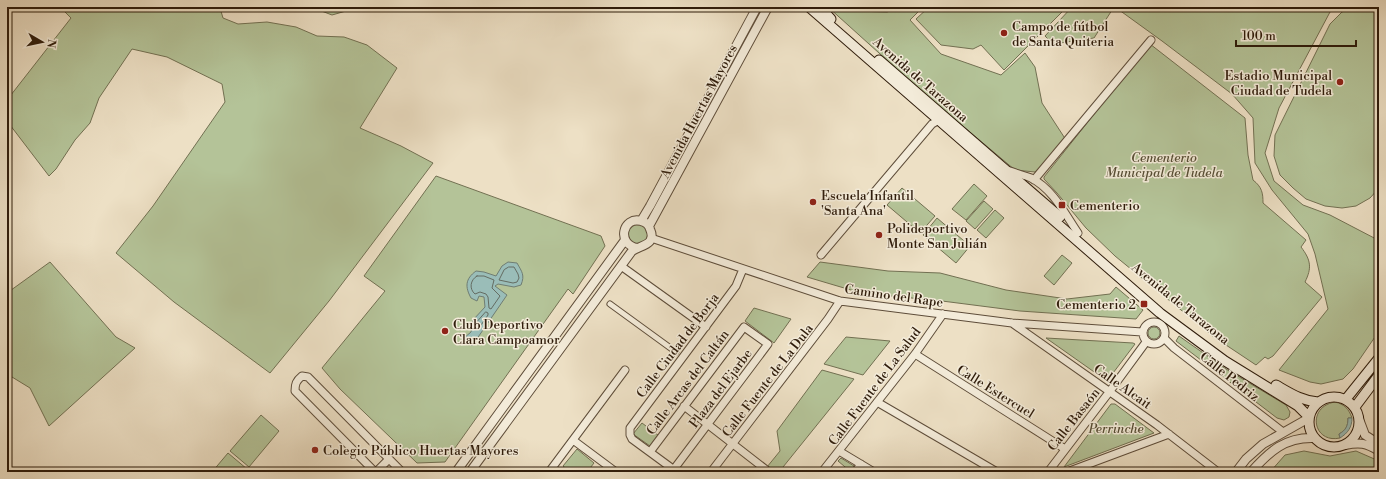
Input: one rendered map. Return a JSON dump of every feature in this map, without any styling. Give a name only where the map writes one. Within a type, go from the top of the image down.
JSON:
[{"type":"main road","name":"Avenida de Tarazona","points":[[809,7],[1156,309],[1225,361],[1298,406],[1309,418]]},
{"type":"main road","name":"Avenida de Tarazona","points":[[820,7],[827,15],[1185,327],[1227,357],[1296,397],[1308,401],[1318,402]]},
{"type":"main road","points":[[1346,399],[1379,358]]},
{"type":"main road","points":[[1355,407],[1379,375]]},
{"type":"main road","points":[[1332,396],[1346,399],[1355,407],[1358,413],[1359,427],[1357,434],[1345,445],[1337,447],[1328,446],[1321,443],[1314,438],[1310,428],[1309,418],[1312,409],[1318,402],[1325,398],[1332,396]]},
{"type":"street","name":"Avenida Huertas Mayores","points":[[641,221],[757,7]]},
{"type":"street","name":"Avenida Huertas Mayores","points":[[649,226],[768,7]]},
{"type":"street","points":[[1034,180],[1151,40]]},
{"type":"street","name":"Avenida de Tarazona","points":[[820,255],[932,124],[939,120]]},
{"type":"street","name":"Avenida de Tarazona","points":[[1006,170],[1034,180],[1044,187],[1057,201],[1078,233]]},
{"type":"street","points":[[470,472],[621,266],[637,248],[646,246],[652,234],[649,226],[641,221],[632,221],[628,224],[624,232],[625,240],[630,246],[637,248]]},
{"type":"street","name":"Camino del Rape","points":[[651,238],[840,300],[1012,323],[1142,332]]},
{"type":"street","points":[[456,472],[625,240]]},
{"type":"street","points":[[621,266],[706,327]]},
{"type":"street","name":"Calle Ciudad de Borja","points":[[630,435],[630,428],[736,286],[743,269]]},
{"type":"street","name":"Calle Fuente de La Dula","points":[[711,472],[828,319],[840,300]]},
{"type":"street","points":[[610,304],[676,352]]},
{"type":"street","name":"Avenida de Tarazona","points":[[1142,332],[1156,309]]},
{"type":"street","name":"Calle Fuente de La Salud","points":[[822,472],[944,314]]},
{"type":"street","points":[[1148,323],[1155,321],[1162,324],[1165,331],[1164,337]]},
{"type":"street","name":"Calle Alcait","points":[[1012,323],[1110,391],[1218,472]]},
{"type":"street","name":"Avenida de Tarazona","points":[[1146,342],[1156,344],[1176,325]]},
{"type":"street","name":"Calle Arcas del Caltán","points":[[650,452],[744,327]]},
{"type":"street","name":"Plaza del Ejarbe","points":[[675,471],[768,344],[744,327]]},
{"type":"street","points":[[1142,332],[1146,342]]},
{"type":"street","name":"Calle Pedriz","points":[[1164,337],[1174,348],[1283,432]]},
{"type":"street","name":"Calle Basaón","points":[[1048,472],[1146,342]]},
{"type":"street","name":"Calle Estercuel","points":[[914,354],[1065,449]]},
{"type":"street","points":[[549,472],[625,370]]},
{"type":"street","points":[[389,459],[376,472],[295,391],[294,385],[297,380],[302,376],[308,377],[402,472]]},
{"type":"street","points":[[877,402],[997,472]]},
{"type":"street","points":[[684,406],[769,472]]},
{"type":"street","points":[[1236,472],[1246,459],[1263,444],[1309,418]]},
{"type":"street","points":[[1359,419],[1365,435],[1379,444]]},
{"type":"street","points":[[1067,472],[1169,434]]},
{"type":"street","name":"Calle Arcas del Caltán","points":[[630,435],[632,439],[675,471]]},
{"type":"street","points":[[1251,472],[1270,452],[1284,444],[1296,438],[1314,438]]},
{"type":"street","points":[[574,440],[616,472]]},
{"type":"street","points":[[1345,445],[1356,443],[1368,444],[1379,451]]},
{"type":"street","points":[[839,451],[874,472]]},
{"type":"street","points":[[855,472],[861,464]]},
{"type":"green space","points":[[60,7],[222,7],[220,8],[223,18],[238,24],[267,22],[296,27],[317,36],[344,37],[367,45],[397,68],[360,128],[401,146],[433,163],[329,301],[270,373],[174,302],[116,253],[153,206],[225,102],[222,84],[167,57],[132,49],[99,98],[90,123],[75,140],[56,169],[49,176],[7,121],[7,100],[71,18]]},
{"type":"green space","points":[[311,7],[356,7],[332,15]]},
{"type":"green space","points":[[828,7],[849,7],[852,11],[887,12],[902,7],[921,7],[922,8],[910,20],[941,54],[1001,75],[1025,53],[1035,67],[1042,103],[1066,140],[1035,172],[1015,170],[920,90]]},
{"type":"green space","points":[[929,7],[1067,7],[1004,70],[981,45],[973,49],[941,45],[916,19]]},
{"type":"green space","points":[[1072,7],[1114,7],[1094,38],[1053,44],[1045,36]]},
{"type":"green space","points":[[1115,7],[1336,7],[1330,12],[1279,108],[1265,153],[1274,181],[1303,205],[1330,215],[1378,240],[1379,242],[1379,331],[1353,369],[1343,379],[1321,384],[1310,382],[1279,370],[1328,309],[1315,254],[1308,234],[1272,190],[1255,163],[1253,118],[1232,94]]},
{"type":"green space","name":"Estadio Municipal Ciudad de Tudela","points":[[1353,7],[1379,7],[1379,188],[1370,198],[1356,206],[1342,208],[1325,206],[1306,199],[1280,175],[1274,156],[1275,135],[1330,24],[1342,12]]},
{"type":"green space","name":"Cementerio Municipal de Tudela","points":[[1150,44],[1245,118],[1248,155],[1253,180],[1261,190],[1263,203],[1306,240],[1301,247],[1309,260],[1309,272],[1305,282],[1322,297],[1273,356],[1268,359],[1265,357],[1256,365],[1214,337],[1115,256],[1086,228],[1044,179],[1044,177]]},
{"type":"green space","name":"Club Deportivo Clara Campoamor","points":[[436,176],[601,236],[605,246],[573,294],[568,289],[445,462],[417,463],[340,389],[322,368],[385,291],[364,276]]},
{"type":"green space","points":[[974,184],[987,196],[966,220],[952,209]]},
{"type":"green space","points":[[902,188],[935,216],[920,233],[887,205]]},
{"type":"green space","points":[[984,201],[993,209],[975,229],[966,221]]},
{"type":"green space","points":[[995,210],[1004,218],[986,238],[977,230]]},
{"type":"green space","points":[[937,218],[970,246],[956,263],[923,235]]},
{"type":"green space","points":[[638,224],[645,227],[648,234],[645,241],[638,244],[631,241],[628,234],[631,227]]},
{"type":"green space","points":[[1062,255],[1072,263],[1054,285],[1044,276]]},
{"type":"green space","points":[[50,262],[116,337],[135,348],[49,426],[30,388],[12,377],[7,380],[7,293]]},
{"type":"green space","points":[[820,262],[888,271],[940,273],[1006,290],[1067,299],[1110,294],[1116,287],[1143,310],[1136,319],[1020,311],[861,293],[807,277]]},
{"type":"green space","points":[[754,308],[791,319],[774,343],[745,321]]},
{"type":"green space","points":[[1154,327],[1158,329],[1160,333],[1158,337],[1154,339],[1150,337],[1148,333],[1150,329]]},
{"type":"green space","points":[[1179,336],[1226,369],[1286,405],[1290,412],[1289,417],[1284,420],[1277,418],[1176,341]]},
{"type":"green space","points":[[846,337],[890,341],[863,375],[824,364]]},
{"type":"green space","points":[[1046,338],[1133,343],[1135,344],[1107,381]]},
{"type":"green space","points":[[822,370],[854,379],[779,472],[774,472],[767,467],[780,451],[777,431]]},
{"type":"green space","points":[[1335,402],[1346,407],[1352,418],[1348,418],[1346,428],[1339,434],[1340,438],[1324,436],[1319,431],[1316,424],[1320,411],[1326,405]]},
{"type":"green space","name":"Perrinche","points":[[1111,404],[1115,404],[1154,433],[1064,467]]},
{"type":"green space","points":[[261,415],[279,431],[249,467],[230,451]]},
{"type":"green space","points":[[642,423],[658,435],[650,446],[633,434]]},
{"type":"green space","points":[[577,449],[594,463],[587,472],[570,472],[563,466]]},
{"type":"green space","points":[[1304,451],[1330,456],[1356,451],[1379,461],[1379,472],[1270,472],[1285,455]]},
{"type":"green space","points":[[228,453],[247,469],[244,472],[212,472]]},
{"type":"green space","points":[[841,458],[854,466],[851,472],[838,461]]},
{"type":"water","points":[[508,262],[517,263],[522,271],[523,276],[521,285],[514,287],[498,284],[495,286],[507,295],[472,346],[464,338],[471,332],[473,320],[485,307],[484,297],[479,296],[477,301],[471,298],[467,287],[468,280],[476,271],[496,276],[502,266]]},
{"type":"water","points":[[1348,418],[1352,418],[1350,427],[1340,438],[1339,434],[1346,428]]},
{"type":"place","name":"Campo de fútbol de Santa Quiteria","points":[[1004,33]]},
{"type":"place","name":"Estadio Municipal Ciudad de Tudela","points":[[1340,82]]},
{"type":"place","name":"Escuela Infantil 'Santa Ana'","points":[[813,202]]},
{"type":"place","name":"Cementerio","points":[[1062,205]]},
{"type":"place","name":"Polideportivo Monte San Julián","points":[[879,235]]},
{"type":"place","name":"Cementerio 2","points":[[1144,304]]},
{"type":"place","name":"Club Deportivo Clara Campoamor","points":[[445,331]]},
{"type":"place","name":"Colegio Público Huertas Mayores","points":[[315,450]]}]
